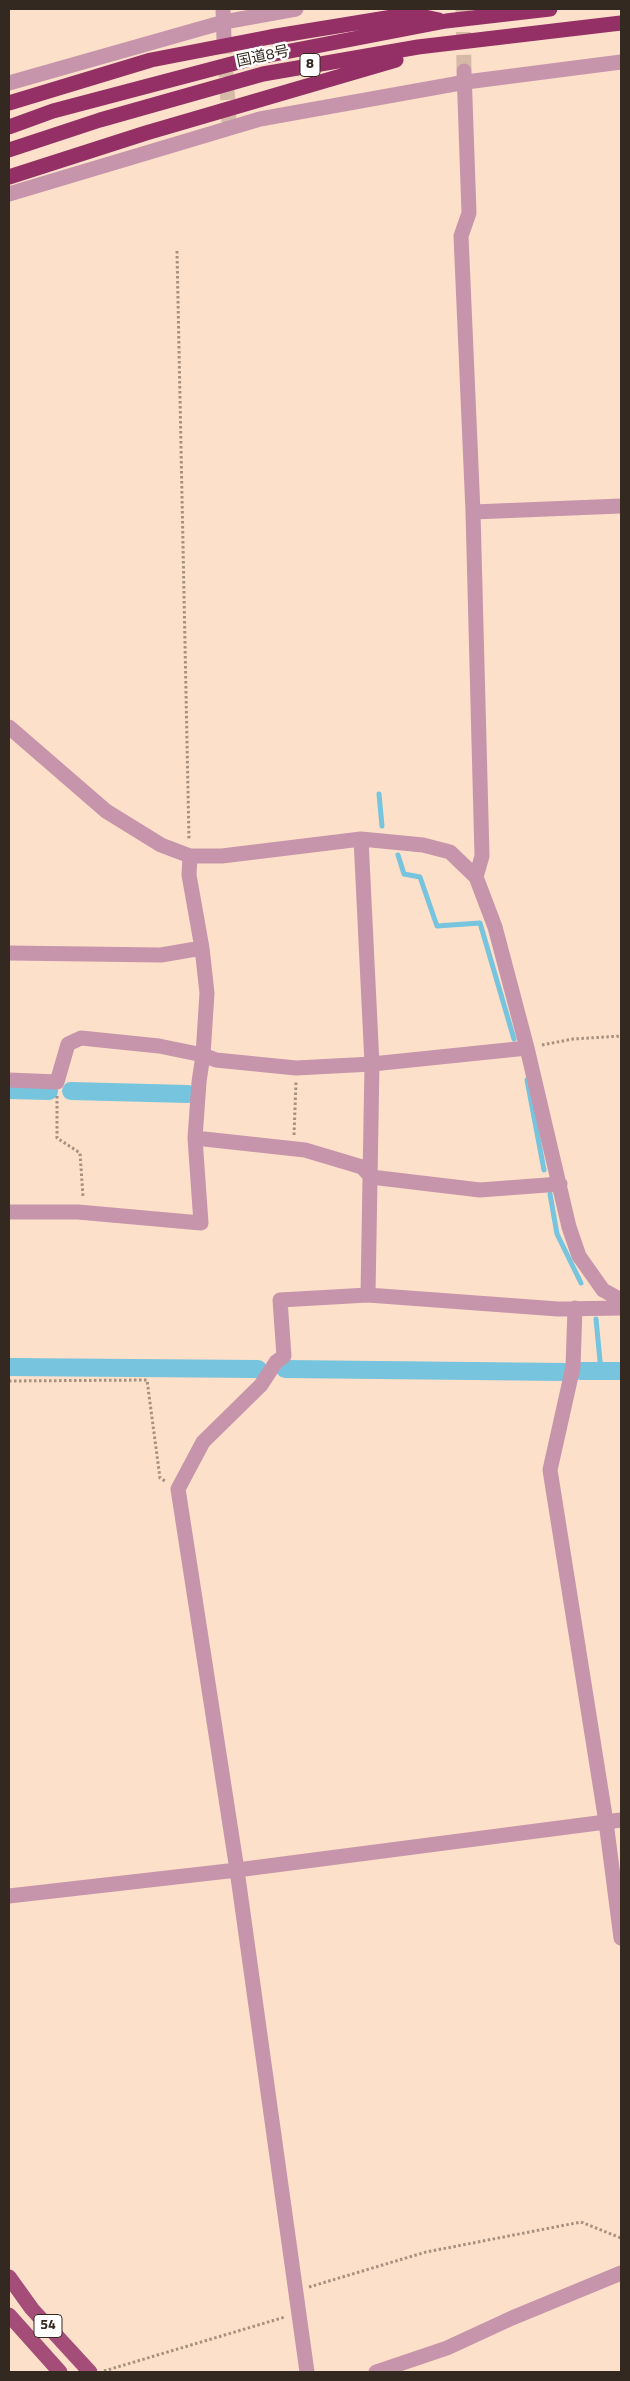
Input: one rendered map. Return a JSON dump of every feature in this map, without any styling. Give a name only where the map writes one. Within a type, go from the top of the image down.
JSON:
[{"type":"highway","name":"国道8号","points":[[9,126],[53,111],[254,58],[446,21],[550,9]]},
{"type":"highway","name":"8","points":[[9,102],[151,60],[270,37],[412,14],[446,21]]},
{"type":"highway","name":"国道8号","points":[[9,150],[100,120],[263,74],[418,47],[621,23]]},
{"type":"highway","name":"8","points":[[9,177],[146,133],[376,65],[470,42]]},
{"type":"main road","name":"54","points":[[9,2277],[32,2309],[90,2372]]},
{"type":"main road","name":"54","points":[[9,2314],[60,2372]]},
{"type":"street","points":[[9,83],[223,15],[296,9]]},
{"type":"street","points":[[223,15],[224,39]]},
{"type":"street","points":[[9,194],[228,124],[465,76],[621,62]]},
{"type":"street","points":[[465,76],[470,213],[460,236],[473,512],[482,856],[476,877]]},
{"type":"street","points":[[473,512],[621,506]]},
{"type":"street","points":[[9,727],[106,811],[160,845],[190,856],[222,856],[361,839],[424,845],[450,852],[476,877],[495,927],[527,1048],[569,1227],[579,1256],[603,1290],[621,1300]]},
{"type":"street","points":[[361,839],[372,1064],[368,1296]]},
{"type":"street","points":[[9,1212],[84,1213],[201,1223],[195,1138],[198,1082],[204,1054],[206,993],[202,948],[188,875],[190,856]]},
{"type":"street","points":[[9,953],[161,955],[202,948]]},
{"type":"street","points":[[9,1080],[58,1082],[68,1044],[81,1038],[159,1046],[204,1054],[216,1060],[296,1068],[372,1064],[527,1048]]},
{"type":"street","points":[[195,1138],[305,1150],[362,1167],[371,1177],[480,1190],[560,1184]]},
{"type":"street","points":[[307,2372],[294,2292],[237,1870],[178,1489],[203,1442],[261,1385],[276,1362],[284,1356],[280,1300],[368,1296],[558,1309],[621,1308]]},
{"type":"street","points":[[574,1308],[573,1367],[550,1470],[614,1821],[621,1938]]},
{"type":"street","points":[[9,1896],[237,1870],[614,1821]]},
{"type":"street","points":[[376,2372],[447,2348],[512,2318],[621,2273]]},
{"type":"path","points":[[177,251],[190,856]]},
{"type":"path","points":[[527,1048],[573,1039],[621,1036]]},
{"type":"path","points":[[294,1149],[296,1068]]},
{"type":"path","points":[[58,1082],[57,1138],[80,1153],[84,1213]]},
{"type":"path","points":[[9,1381],[148,1380],[160,1478],[178,1489]]},
{"type":"path","points":[[294,2292],[426,2252],[581,2222],[621,2238]]},
{"type":"path","points":[[98,2372],[298,2313]]},
{"type":"waterway","points":[[379,794],[382,826]]},
{"type":"waterway","points":[[398,855],[404,874],[420,877],[437,926],[480,923],[514,1039]]},
{"type":"waterway","points":[[527,1080],[544,1170]]},
{"type":"waterway","points":[[9,1090],[49,1091]]},
{"type":"waterway","points":[[71,1091],[188,1094]]},
{"type":"waterway","points":[[550,1194],[557,1234],[581,1283]]},
{"type":"waterway","points":[[596,1319],[601,1371]]},
{"type":"waterway","points":[[9,1367],[258,1369]]},
{"type":"waterway","points":[[285,1369],[565,1372]]},
{"type":"waterway","points":[[581,1371],[621,1371]]},
{"type":"tunnel","points":[[463,9],[464,71]]},
{"type":"tunnel","points":[[224,39],[229,122]]}]
